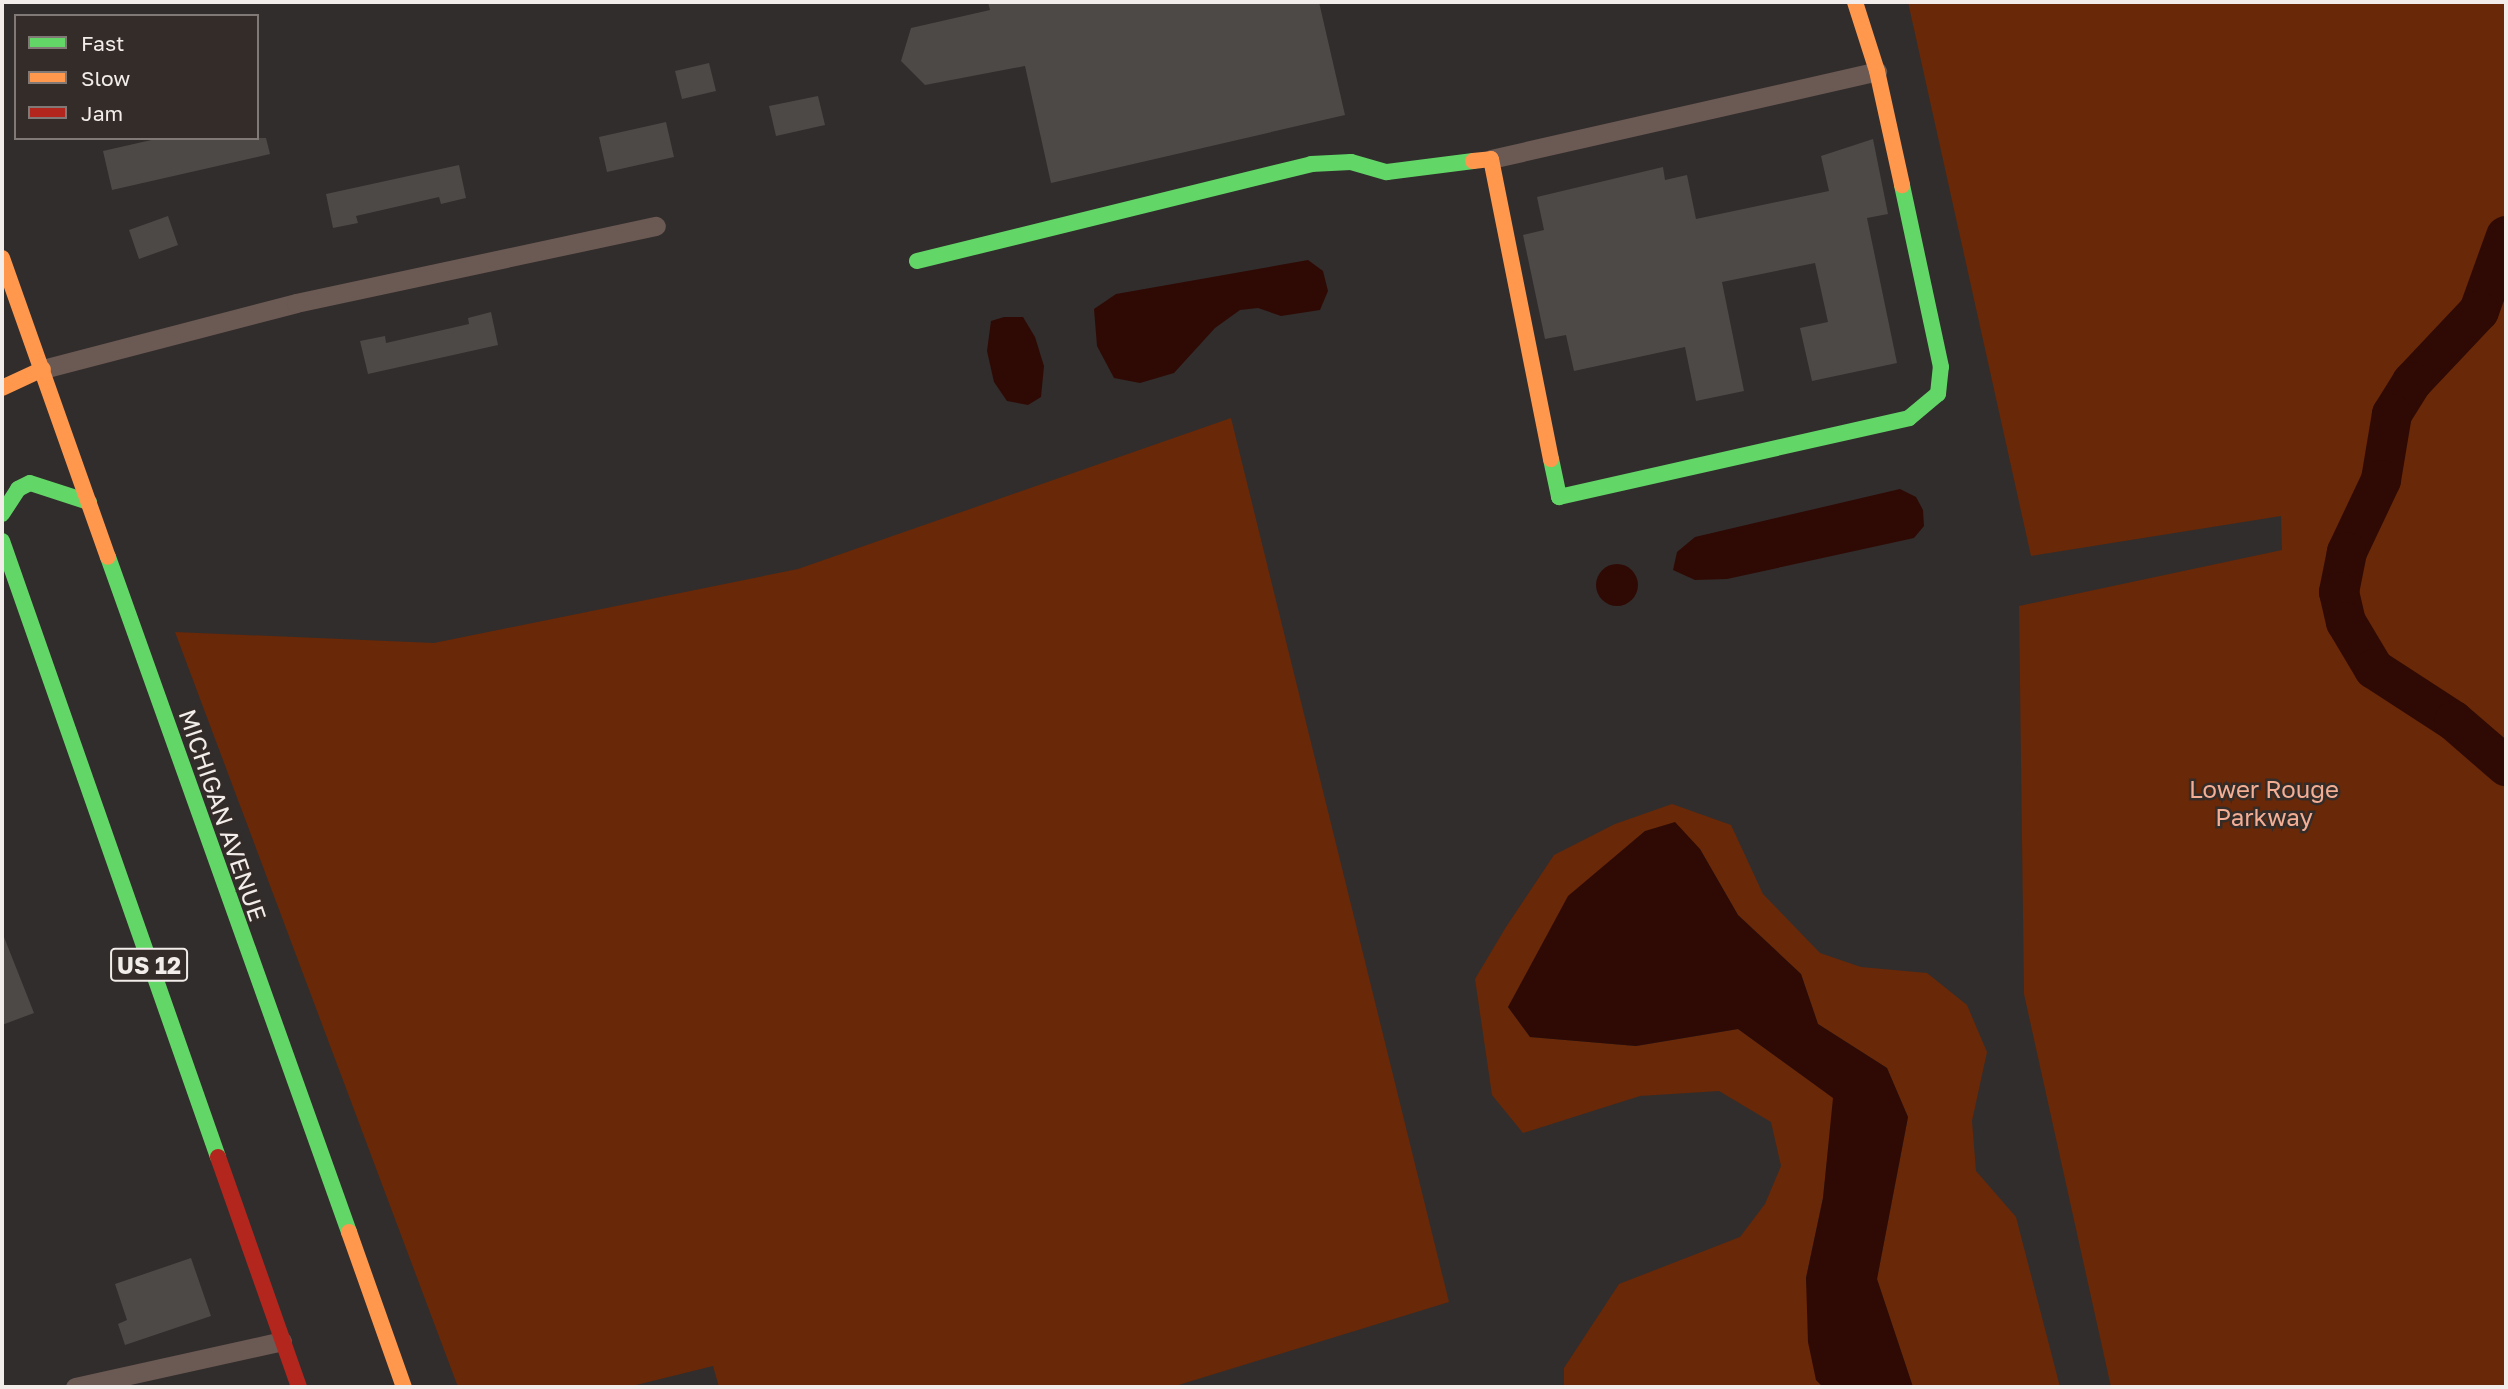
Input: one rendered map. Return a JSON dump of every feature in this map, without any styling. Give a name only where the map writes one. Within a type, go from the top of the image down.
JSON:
[{"type":"main road","points":[[917,261],[1311,164],[1351,162],[1387,172],[1491,159],[1559,497],[1909,418],[1938,394],[1941,367],[1877,71],[1855,2]]},
{"type":"main road","name":"MICHIGAN AVENUE","points":[[2,258],[404,1387]]},
{"type":"main road","points":[[2,388],[43,369]]},
{"type":"main road","points":[[2,514],[18,489],[30,484],[89,502]]},
{"type":"main road","name":"US 12","points":[[2,541],[299,1387]]},
{"type":"street","points":[[1491,159],[1877,71]]},
{"type":"street","points":[[43,369],[296,303],[656,226]]},
{"type":"street","points":[[75,1387],[282,1341]]},
{"type":"green space","name":"Lower Rouge Parkway","points":[[1908,2],[2506,2],[2506,1387],[2111,1387],[2024,994],[2019,606],[2282,550],[2281,516],[2031,556]]},
{"type":"green space","points":[[1231,418],[1449,1302],[1172,1387],[719,1387],[713,1366],[628,1387],[458,1387],[175,632],[434,643],[798,569]]},
{"type":"green space","points":[[1672,804],[1731,825],[1763,894],[1820,953],[1861,967],[1927,973],[1967,1005],[1987,1052],[1972,1121],[1976,1171],[2016,1217],[2060,1387],[1913,1387],[1877,1279],[1908,1117],[1887,1068],[1818,1024],[1801,974],[1738,915],[1700,849],[1645,831],[1621,852],[1508,1007],[1530,1037],[1636,1046],[1738,1029],[1834,1098],[1823,1198],[1806,1278],[1816,1380],[1823,1387],[1564,1387],[1564,1368],[1619,1284],[1740,1237],[1765,1204],[1781,1166],[1771,1122],[1719,1091],[1640,1096],[1523,1133],[1492,1095],[1475,979],[1506,927],[1554,855],[1615,824]]},
{"type":"shaded area","points":[[1308,260],[1323,271],[1328,291],[1320,310],[1281,316],[1258,308],[1240,310],[1215,328],[1174,373],[1140,383],[1114,378],[1097,346],[1094,309],[1116,294]]},
{"type":"shaded area","points":[[1004,317],[1023,317],[1035,337],[1044,366],[1041,397],[1028,405],[1007,401],[994,382],[987,351],[991,321]]},
{"type":"shaded area","points":[[1900,489],[1916,497],[1923,510],[1924,526],[1914,538],[1727,579],[1695,580],[1673,570],[1677,552],[1695,537]]},
{"type":"shaded area","points":[[1617,564],[1632,570],[1638,585],[1632,600],[1617,606],[1602,600],[1596,585],[1602,570]]},
{"type":"shaded area","points":[[1675,822],[1700,849],[1738,915],[1801,974],[1818,1024],[1887,1068],[1908,1117],[1877,1279],[1913,1387],[1823,1387],[1816,1380],[1808,1342],[1806,1278],[1823,1198],[1833,1098],[1738,1029],[1636,1046],[1530,1037],[1508,1007],[1568,896],[1645,831]]},
{"type":"building","points":[[988,2],[1319,2],[1345,115],[1051,183],[1025,66],[925,85],[901,61],[911,28],[990,10]]},
{"type":"building","points":[[709,63],[716,91],[682,99],[675,71]]},
{"type":"building","points":[[818,96],[825,125],[776,136],[769,106]]},
{"type":"building","points":[[666,122],[674,157],[607,172],[599,137]]},
{"type":"building","points":[[266,138],[270,154],[112,190],[103,151],[151,140]]},
{"type":"building","points":[[1873,139],[1888,214],[1867,218],[1897,363],[1812,381],[1800,328],[1828,322],[1815,263],[1722,282],[1744,391],[1696,401],[1685,347],[1574,371],[1566,335],[1545,339],[1523,235],[1544,230],[1537,197],[1663,167],[1665,180],[1687,175],[1696,219],[1829,191],[1821,156]]},
{"type":"building","points":[[459,165],[466,198],[441,204],[439,197],[356,216],[358,223],[333,228],[326,194]]},
{"type":"building","points":[[168,216],[178,245],[139,259],[129,230]]},
{"type":"building","points":[[491,312],[498,345],[368,374],[360,341],[385,336],[386,343],[469,324],[468,318]]},
{"type":"building","points":[[2,932],[34,1013],[2,1025]]},
{"type":"building","points":[[191,1258],[211,1316],[125,1345],[118,1324],[127,1320],[115,1284]]},
{"type":"waterway","points":[[2506,236],[2479,311],[2412,382],[2392,414],[2381,480],[2347,552],[2339,592],[2346,622],[2374,669],[2454,721],[2506,766]]},
{"type":"traffic: fast","points":[[917,261],[1311,164],[1351,162],[1387,172],[1473,161]]},
{"type":"traffic: fast","points":[[1551,459],[1559,497],[1909,418],[1938,394],[1941,367],[1902,185]]},
{"type":"traffic: fast","points":[[2,514],[18,489],[30,483],[89,502]]},
{"type":"traffic: fast","points":[[2,541],[218,1157]]},
{"type":"traffic: fast","points":[[108,557],[349,1232]]},
{"type":"traffic: slow","points":[[1855,2],[1877,71],[1902,185]]},
{"type":"traffic: slow","points":[[1473,161],[1491,159],[1551,459]]},
{"type":"traffic: slow","points":[[2,258],[108,557]]},
{"type":"traffic: slow","points":[[2,388],[43,369]]},
{"type":"traffic: slow","points":[[349,1232],[404,1387]]},
{"type":"traffic: jam","points":[[218,1157],[299,1387]]}]
